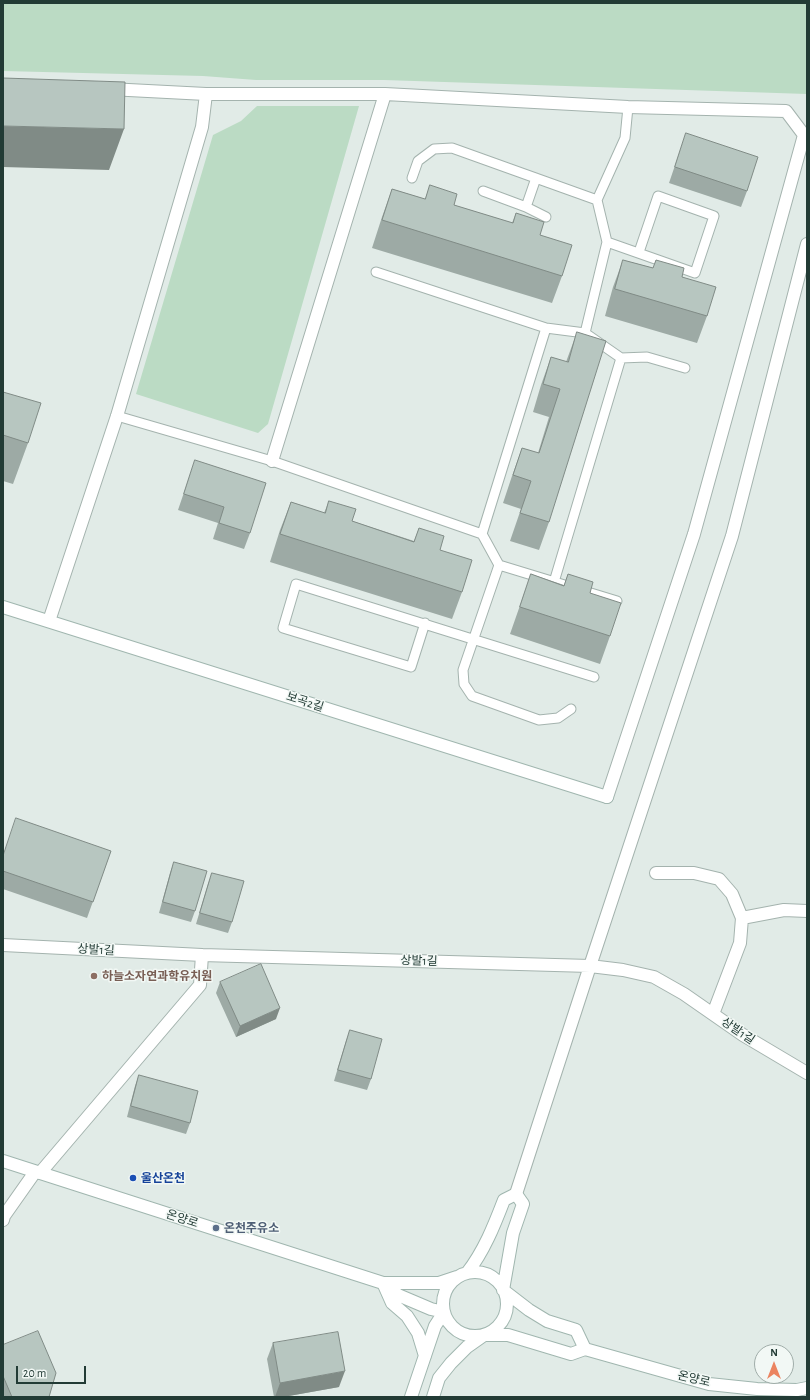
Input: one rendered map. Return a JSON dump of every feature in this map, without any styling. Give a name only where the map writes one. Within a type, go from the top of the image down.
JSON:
[{"type":"street","points":[[96,88],[206,94],[385,94],[628,107]]},
{"type":"street","points":[[49,621],[117,416],[202,127],[206,94]]},
{"type":"street","points":[[272,461],[385,94]]},
{"type":"street","name":"보곡2길","points":[[3,607],[607,797],[694,534],[804,134],[786,111],[628,107]]},
{"type":"street","points":[[503,1290],[529,1310],[547,1321],[576,1330],[585,1349],[571,1354],[508,1335],[473,1336],[463,1334],[454,1329],[448,1322],[444,1312],[443,1302],[445,1293],[450,1284],[462,1275],[478,1259],[494,1229],[504,1200],[516,1194],[732,536],[807,244]]},
{"type":"street","points":[[656,874],[694,874],[718,879],[732,894],[742,918],[740,943],[713,1014]]},
{"type":"street","points":[[742,918],[784,910],[807,911]]},
{"type":"street","name":"상발1길","points":[[3,945],[202,954],[590,966],[623,970],[654,977],[684,994],[743,1035],[807,1073]]},
{"type":"street","points":[[3,1220],[4,1216],[37,1172],[200,985],[202,954]]},
{"type":"street","name":"온양로","points":[[3,1161],[384,1284]]},
{"type":"street","points":[[503,1290],[513,1233],[523,1204],[516,1194]]},
{"type":"street","points":[[384,1284],[439,1283],[462,1275],[477,1273],[488,1275],[497,1281],[503,1290],[506,1301],[506,1312],[501,1322],[494,1330],[467,1347],[450,1363],[439,1378],[433,1397]]},
{"type":"street","points":[[384,1284],[398,1295],[431,1309],[444,1312]]},
{"type":"street","points":[[384,1284],[392,1303],[407,1316],[418,1333],[425,1356]]},
{"type":"street","points":[[411,1397],[435,1326],[444,1312]]},
{"type":"street","name":"온양로","points":[[585,1349],[709,1384],[757,1389],[797,1390],[807,1388]]},
{"type":"lane","points":[[585,333],[607,242],[597,200],[625,138],[628,107]]},
{"type":"lane","points":[[412,178],[418,161],[423,157],[434,149],[452,148],[597,200]]},
{"type":"lane","points":[[526,207],[536,178]]},
{"type":"lane","points":[[483,191],[526,207],[546,217]]},
{"type":"lane","points":[[607,242],[639,252],[694,273],[714,216],[658,196],[639,252]]},
{"type":"lane","points":[[376,272],[546,328],[585,333],[622,358],[647,356],[685,368]]},
{"type":"lane","points":[[482,534],[546,328]]},
{"type":"lane","points":[[554,582],[622,358]]},
{"type":"lane","points":[[117,416],[272,461],[482,534],[499,565],[617,600]]},
{"type":"lane","points":[[499,565],[464,670],[464,684],[472,696],[539,720],[558,718],[571,709]]},
{"type":"lane","points":[[425,623],[411,666],[283,628],[296,584],[425,623],[594,677]]},
{"type":"green space","points":[[3,3],[807,3],[807,94],[384,80],[256,80],[203,76],[3,71]]},
{"type":"green space","points":[[257,106],[359,106],[268,424],[258,433],[136,394],[213,135],[241,121]]},
{"type":"building","points":[[3,78],[125,82],[124,129],[3,126]]},
{"type":"building","points":[[686,133],[758,157],[747,191],[675,167]]},
{"type":"building","points":[[430,185],[457,194],[454,205],[513,223],[516,213],[544,222],[540,235],[572,245],[562,276],[382,220],[392,189],[425,199]]},
{"type":"building","points":[[623,260],[653,268],[656,260],[684,268],[682,277],[716,287],[707,316],[615,289]]},
{"type":"building","points":[[577,332],[606,341],[549,522],[520,513],[531,481],[513,475],[522,448],[539,453],[560,389],[543,384],[551,357],[568,362]]},
{"type":"building","points":[[3,392],[41,403],[28,443],[3,435]]},
{"type":"building","points":[[195,460],[266,483],[250,533],[219,523],[224,507],[184,494]]},
{"type":"building","points":[[329,501],[356,509],[352,521],[414,542],[419,528],[444,536],[440,550],[472,560],[462,592],[280,534],[291,502],[325,513]]},
{"type":"building","points":[[531,574],[564,586],[568,574],[593,582],[590,593],[621,603],[610,636],[520,607]]},
{"type":"building","points":[[16,818],[111,851],[93,902],[3,871],[3,856]]},
{"type":"building","points":[[174,862],[207,871],[195,911],[163,902]]},
{"type":"building","points":[[212,873],[244,881],[232,922],[200,913]]},
{"type":"building","points":[[261,964],[280,1008],[240,1026],[220,982]]},
{"type":"building","points":[[350,1030],[382,1039],[371,1079],[338,1070]]},
{"type":"building","points":[[139,1075],[198,1091],[190,1123],[131,1106]]},
{"type":"building","points":[[38,1331],[56,1373],[49,1397],[12,1397],[3,1376],[3,1345]]},
{"type":"building","points":[[338,1332],[345,1371],[280,1383],[273,1343]]},
{"type":"place","name":"하늘소자연과학유치원","points":[[94,976]]},
{"type":"place","name":"울산온천","points":[[133,1178]]},
{"type":"place","name":"온천주유소","points":[[216,1228]]}]
